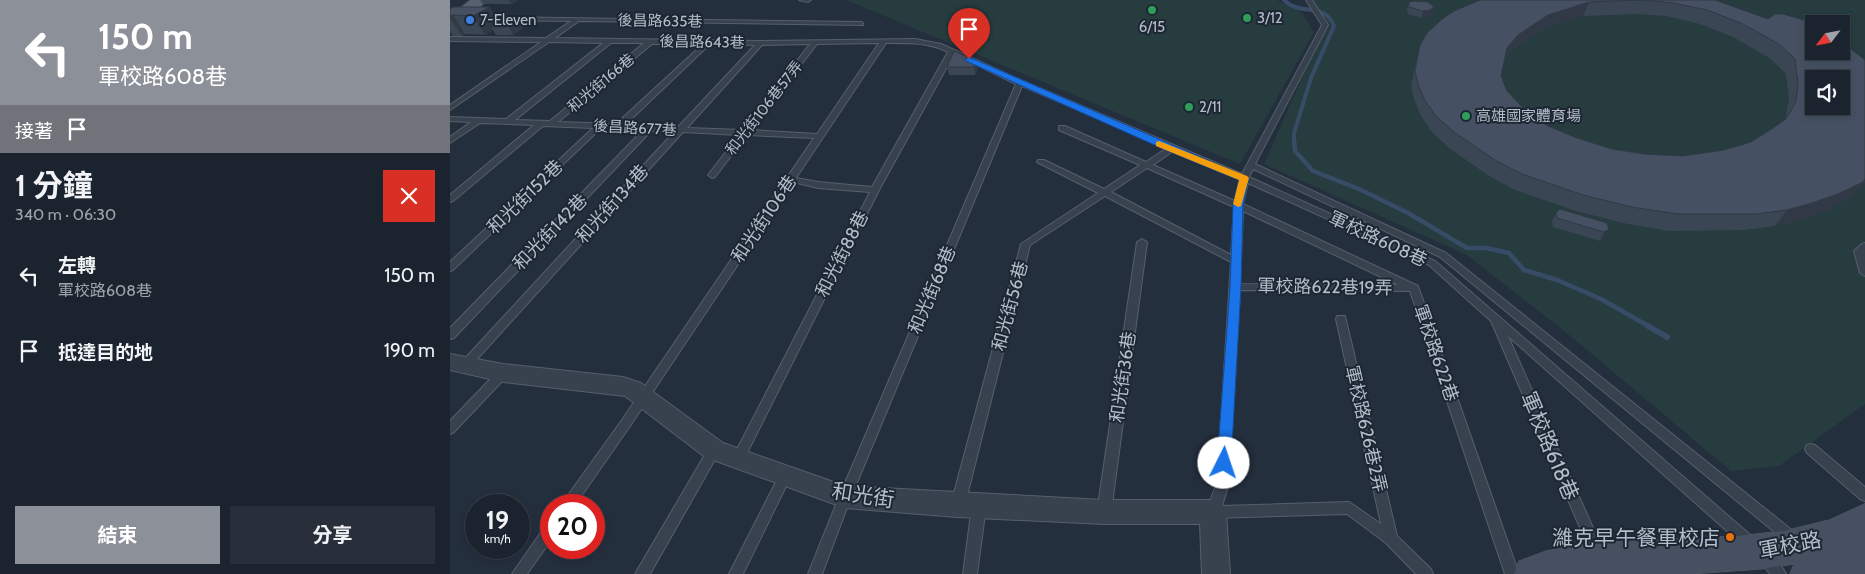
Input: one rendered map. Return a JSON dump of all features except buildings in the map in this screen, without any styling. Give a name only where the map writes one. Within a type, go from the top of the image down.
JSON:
[{"type":"main road","points":[[457,18],[463,0]]},
{"type":"main road","points":[[457,18],[480,0]]},
{"type":"street","name":"和光街","points":[[458,363],[503,373],[623,386],[633,389],[714,450],[845,497],[968,506],[1104,512],[1213,512]]},
{"type":"street","points":[[1213,512],[1216,574]]},
{"type":"street","name":"軍校路","points":[[1800,565],[1832,536],[1865,521]]},
{"type":"street","name":"軍校路","points":[[1533,574],[1548,568],[1800,565],[1865,557]]},
{"type":"lane","points":[[802,0],[808,0]]},
{"type":"lane","points":[[1309,0],[1325,25],[1250,165],[1244,178],[1238,205],[1236,287],[1223,483],[1213,512],[1349,508],[1391,539],[1426,574]]},
{"type":"lane","name":"後昌路635巷","points":[[479,18],[861,24]]},
{"type":"lane","points":[[450,108],[577,20]]},
{"type":"lane","name":"後昌路643巷","points":[[450,39],[760,43],[884,41],[929,43],[952,51]]},
{"type":"lane","points":[[508,122],[610,41]]},
{"type":"lane","name":"和光街106巷","points":[[576,494],[626,423],[884,41]]},
{"type":"lane","name":"和光街166巷","points":[[551,124],[650,42]]},
{"type":"lane","points":[[618,127],[709,42]]},
{"type":"lane","name":"和光街106巷57弄","points":[[712,175],[815,42]]},
{"type":"lane","name":"和光街134巷","points":[[458,363],[680,130],[760,43]]},
{"type":"lane","name":"軍校路608巷","points":[[952,51],[1020,83],[1171,149],[1244,178],[1432,263],[1495,318],[1800,565]]},
{"type":"lane","name":"和光街88巷","points":[[738,459],[875,190],[952,51]]},
{"type":"lane","name":"和光街68巷","points":[[815,574],[845,497],[1020,83]]},
{"type":"lane","name":"後昌路677巷","points":[[450,119],[820,136]]},
{"type":"lane","points":[[450,141],[479,120]]},
{"type":"lane","points":[[450,198],[541,123]]},
{"type":"lane","name":"和光街152巷","points":[[450,268],[599,126]]},
{"type":"lane","name":"和光街142巷","points":[[450,335],[649,128]]},
{"type":"lane","name":"軍校路622巷","points":[[1062,128],[1238,205],[1414,288],[1512,574]]},
{"type":"lane","name":"和光街56巷","points":[[970,574],[968,506],[1026,244],[1171,149]]},
{"type":"lane","points":[[1041,162],[1105,192],[1236,262]]},
{"type":"lane","points":[[1250,165],[1443,255],[1800,565]]},
{"type":"lane","points":[[791,178],[818,185],[875,190]]},
{"type":"lane","name":"和光街36巷","points":[[1104,512],[1142,242]]},
{"type":"lane","points":[[1865,246],[1859,251],[1865,274]]},
{"type":"lane","name":"軍校路622巷19弄","points":[[1236,287],[1414,288]]},
{"type":"lane","name":"軍校路618巷","points":[[1495,318],[1604,567]]},
{"type":"lane","name":"軍校路626巷2弄","points":[[1341,319],[1391,539]]},
{"type":"lane","points":[[450,429],[503,373]]},
{"type":"lane","points":[[1812,449],[1865,494]]},
{"type":"lane","points":[[642,574],[714,450]]},
{"type":"lane","points":[[736,574],[785,476]]},
{"type":"lane","points":[[519,574],[540,544]]},
{"type":"green space","points":[[846,0],[1277,0],[1302,13],[1314,32],[1240,164]]},
{"type":"green space","points":[[1306,0],[1865,0],[1865,404],[1779,466],[1731,471],[1568,334],[1467,255],[1264,164],[1325,25]]},
{"type":"waterway","points":[[1284,0],[1298,8],[1318,11],[1324,14],[1330,18],[1334,26],[1311,78],[1294,133],[1294,140]]},
{"type":"waterway","points":[[1294,140],[1295,151],[1313,171],[1359,189],[1408,213],[1467,248],[1486,248],[1509,253],[1524,270],[1557,280],[1601,299],[1650,327]]},
{"type":"waterway","points":[[1648,326],[1667,337]]},
{"type":"slow traffic","points":[[1159,144],[1244,178],[1238,204]]},
{"type":"place","name":"6/15","points":[[1152,10]]},
{"type":"place","name":"3/12","points":[[1247,18]]},
{"type":"place","name":"7-Eleven","points":[[470,20]]},
{"type":"place","name":"2/11","points":[[1189,107]]},
{"type":"place","name":"高雄國家體育場","points":[[1466,116]]},
{"type":"place","name":"濰克早午餐軍校店","points":[[1730,537]]},
{"type":"route","points":[[969,59],[1171,149],[1244,178],[1238,205],[1236,287],[1224,463]]}]
